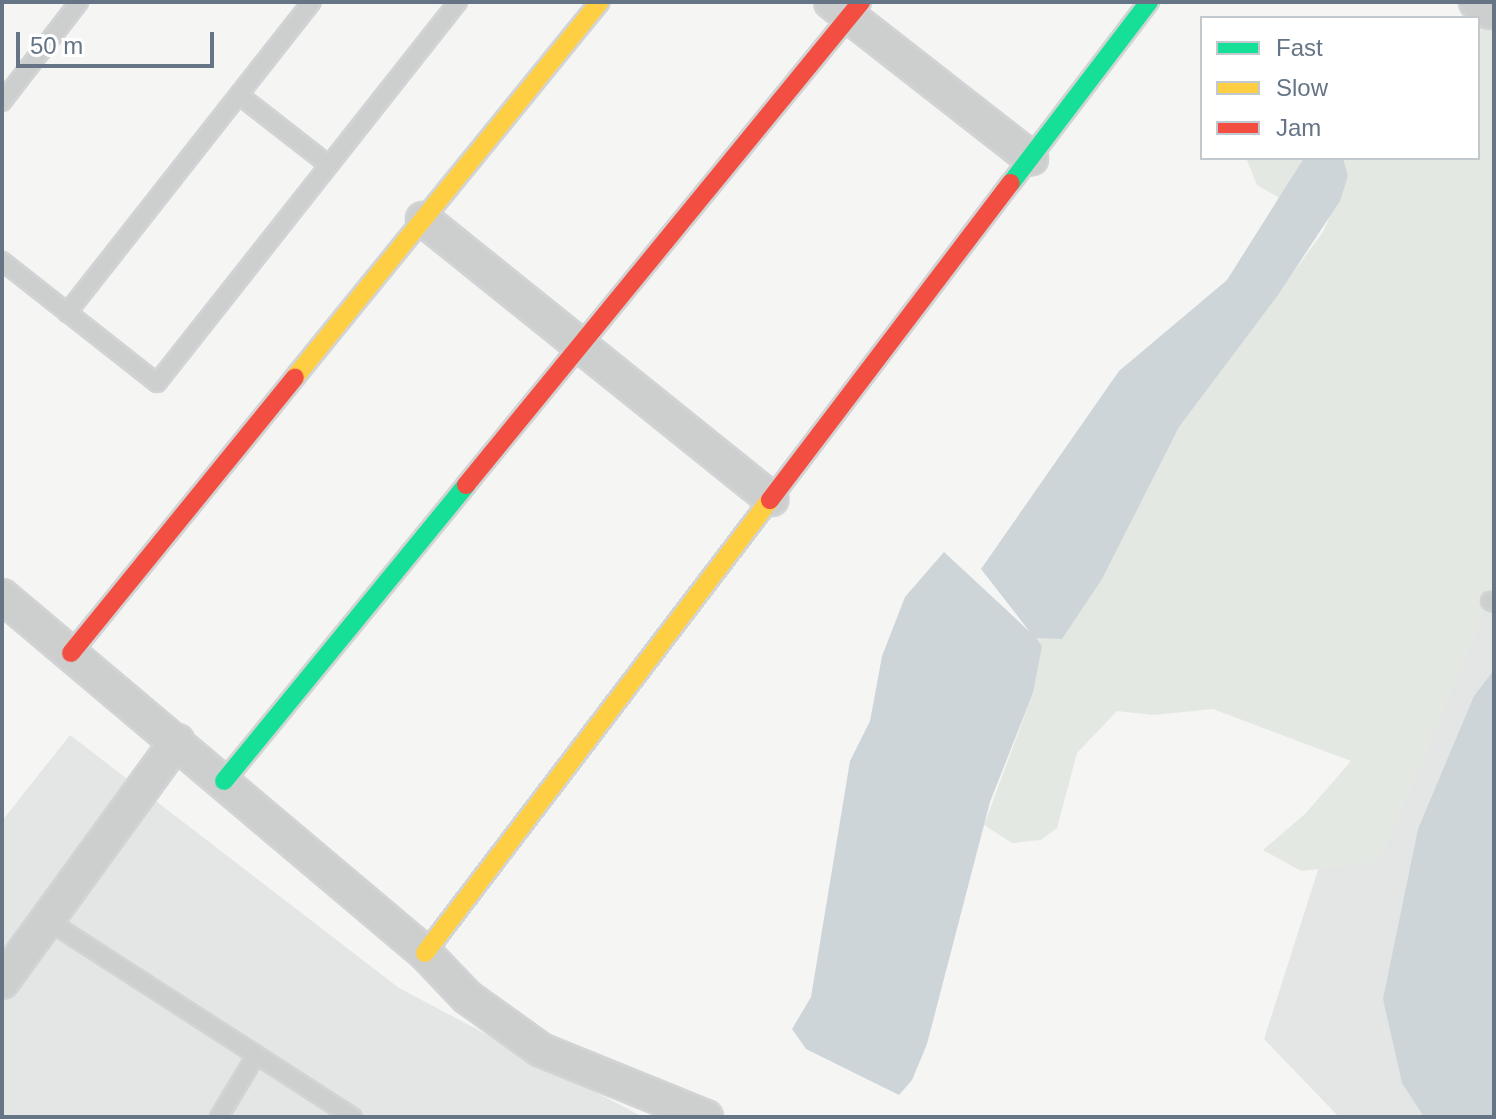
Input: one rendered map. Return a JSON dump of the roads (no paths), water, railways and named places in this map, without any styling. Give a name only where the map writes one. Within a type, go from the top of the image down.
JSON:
[{"type":"street","points":[[71,653],[600,2]]},
{"type":"street","points":[[425,953],[1149,2]]},
{"type":"street","points":[[224,781],[582,343],[847,7],[1031,158]]},
{"type":"street","points":[[423,219],[582,343],[771,499]]},
{"type":"street","points":[[2,596],[425,953],[467,997],[541,1050],[706,1117]]},
{"type":"street","points":[[2,982],[177,741]]},
{"type":"lane","points":[[2,102],[79,2]]},
{"type":"lane","points":[[67,313],[312,2]]},
{"type":"lane","points":[[4,268],[157,383],[458,2]]},
{"type":"lane","points":[[239,95],[329,165]]},
{"type":"lane","points":[[47,920],[255,1057],[353,1117]]},
{"type":"lane","points":[[219,1117],[255,1057]]}]
